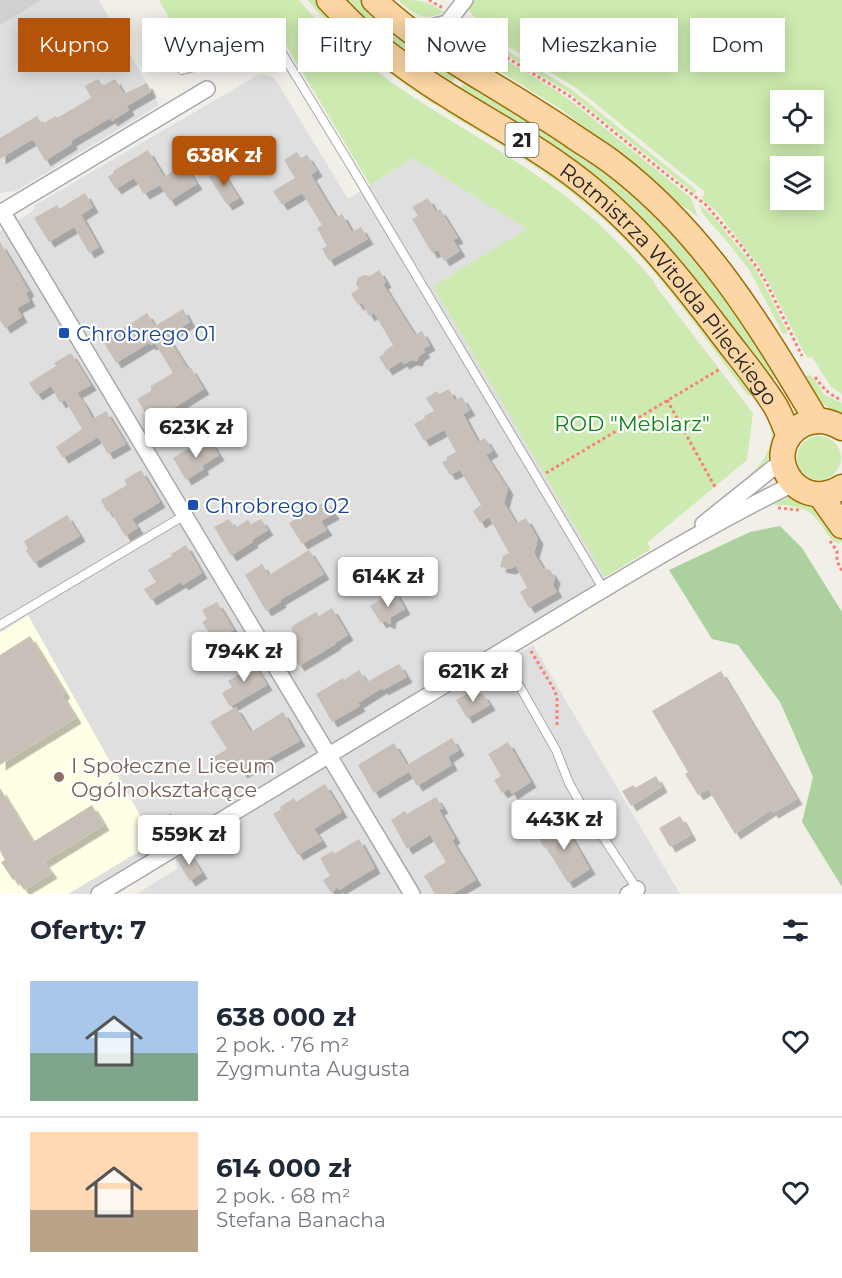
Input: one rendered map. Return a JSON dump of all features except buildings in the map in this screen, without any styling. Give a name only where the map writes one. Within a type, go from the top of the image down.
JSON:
[{"type":"main road","name":"Rotmistrza Witolda Pileckiego","points":[[329,0],[360,31],[402,64],[558,164],[587,184],[612,206],[649,243],[703,309],[776,408],[789,436]]},
{"type":"main road","name":"Rotmistrza Witolda Pileckiego","points":[[374,0],[405,26]]},
{"type":"main road","name":"Rotmistrza Witolda Pileckiego","points":[[472,72],[612,162],[644,188],[678,221],[712,260],[741,299],[790,374],[817,421]]},
{"type":"main road","points":[[836,533],[822,498],[793,484],[782,461],[783,448],[789,436],[797,428],[817,421],[842,428]]},
{"type":"street","points":[[442,18],[465,0]]},
{"type":"street","points":[[207,89],[1,212],[412,894]]},
{"type":"street","points":[[673,548],[782,461]]},
{"type":"street","points":[[99,894],[673,548],[793,484]]},
{"type":"lane","points":[[286,59],[604,590]]},
{"type":"lane","points":[[0,626],[185,515]]},
{"type":"lane","points":[[500,652],[556,750],[583,808],[608,843],[635,892]]},
{"type":"path","points":[[429,0],[439,4],[446,16]]},
{"type":"path","points":[[544,474],[720,369]]},
{"type":"path","points":[[667,400],[715,487]]},
{"type":"path","points":[[777,508],[822,498]]},
{"type":"path","points":[[836,533],[837,561],[842,571]]},
{"type":"path","points":[[836,549],[842,545]]},
{"type":"path","points":[[527,644],[558,698],[556,750]]},
{"type":"shaded area","points":[[0,0],[42,0],[0,25]]},
{"type":"shaded area","points":[[42,0],[99,0],[109,18],[18,18],[18,72],[130,72],[130,54],[159,105],[16,191],[0,193],[0,25]]},
{"type":"shaded area","points":[[265,74],[279,85],[348,199],[413,158],[528,229],[433,286],[607,580],[90,894],[0,894],[0,231],[32,212],[35,205],[258,75]]},
{"type":"shaded area","name":"I Społeczne Liceum Ogólnokształcące","points":[[28,615],[155,842],[68,894],[1,894],[0,892],[0,633]]},
{"type":"shaded area","points":[[533,645],[680,894],[136,894],[177,869],[175,856]]},
{"type":"green space","points":[[159,0],[299,0],[316,18],[298,18],[298,65],[286,45],[286,18],[169,18]]},
{"type":"green space","points":[[307,0],[318,0],[340,18],[324,18]]},
{"type":"green space","points":[[341,0],[361,0],[381,18],[362,18]]},
{"type":"green space","points":[[398,0],[422,2],[444,12],[424,17]]},
{"type":"green space","points":[[474,0],[842,0],[842,394],[831,387],[812,357],[808,358],[759,266],[717,212],[702,199],[705,192],[576,88],[550,72],[678,72],[678,18],[520,18],[520,54],[508,46],[508,18],[475,18],[467,7]]},
{"type":"green space","points":[[393,28],[405,37],[405,55],[393,46]]},
{"type":"green space","points":[[508,51],[520,58],[520,63],[508,56]]},
{"type":"green space","points":[[393,60],[442,100],[439,105],[433,104],[388,72],[393,72]]},
{"type":"green space","points":[[508,62],[520,69],[520,72],[525,72],[575,104],[691,198],[697,217],[667,197],[562,110],[501,72],[508,72]]},
{"type":"green space","name":"ROD \"Meblarz\"","points":[[302,72],[378,72],[527,169],[585,212],[632,256],[653,280],[753,413],[747,460],[647,543],[651,549],[605,577],[433,286],[527,229],[413,158],[370,185]]},
{"type":"green space","points":[[430,72],[454,72],[457,74],[450,86]]},
{"type":"green space","points":[[535,72],[543,72],[571,89],[696,190],[695,194],[568,92]]},
{"type":"green space","points":[[466,79],[588,156],[684,238],[780,376],[769,382],[693,281],[458,91]]},
{"type":"green space","points":[[450,105],[528,153],[623,227],[755,393],[748,396],[662,282],[604,220],[548,176],[447,113]]},
{"type":"green space","points":[[699,204],[713,216],[755,268],[788,333],[783,334],[750,271],[703,214]]},
{"type":"green space","points":[[808,375],[812,376],[825,395],[842,403],[842,415],[819,400],[804,378]]},
{"type":"green space","points":[[769,418],[774,427],[771,455],[762,468],[749,479],[768,450],[771,435]]},
{"type":"green space","points":[[819,436],[828,437],[835,442],[840,449],[840,467],[835,474],[828,479],[819,480],[810,479],[803,474],[798,467],[797,458],[798,449],[803,442],[810,437]]},
{"type":"green space","points":[[783,496],[809,505],[821,513],[842,542],[838,544],[833,541],[816,519],[805,510],[792,506],[768,504]]},
{"type":"green space","points":[[780,526],[802,548],[842,612],[842,887],[802,822],[813,777],[780,702],[738,645],[712,639],[669,570],[750,532]]},
{"type":"place","name":"Chrobrego 01","points":[[64,333]]},
{"type":"place","name":"Chrobrego 02","points":[[193,505]]},
{"type":"place","name":"I Społeczne Liceum Ogólnokształcące","points":[[59,777]]}]
